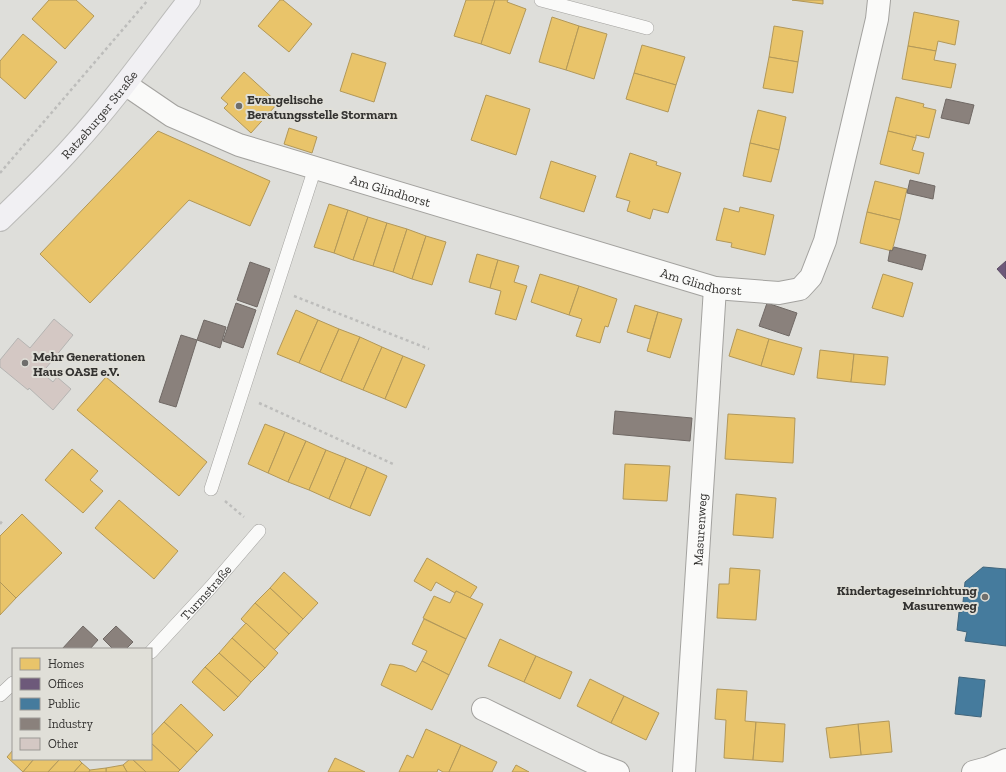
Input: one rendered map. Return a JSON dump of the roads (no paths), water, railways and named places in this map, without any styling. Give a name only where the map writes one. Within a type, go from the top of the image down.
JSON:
[{"type":"main road","name":"Ratzeburger Straße","points":[[0,220],[44,178],[73,146],[125,84],[189,0]]},
{"type":"street","name":"Am Glindhorst","points":[[125,84],[172,116],[238,145],[715,288],[779,293],[800,289],[811,278],[825,241],[877,19],[879,0]]},
{"type":"street","name":"Masurenweg","points":[[684,772],[715,288]]},
{"type":"street","points":[[483,709],[594,763],[618,772]]},
{"type":"street","points":[[973,772],[988,768],[1006,760]]},
{"type":"lane","points":[[541,0],[647,28]]},
{"type":"lane","points":[[211,489],[315,168]]},
{"type":"lane","name":"Turmstraße","points":[[152,651],[211,587],[259,531]]},
{"type":"lane","points":[[0,695],[12,684]]},
{"type":"place","name":"Evangelische Beratungsstelle Stormarn","points":[[239,106]]},
{"type":"place","name":"Mehr Generationen Haus OASE e.V.","points":[[25,363]]},
{"type":"place","name":"Kindertageseinrichtung Masurenweg","points":[[985,597]]}]
